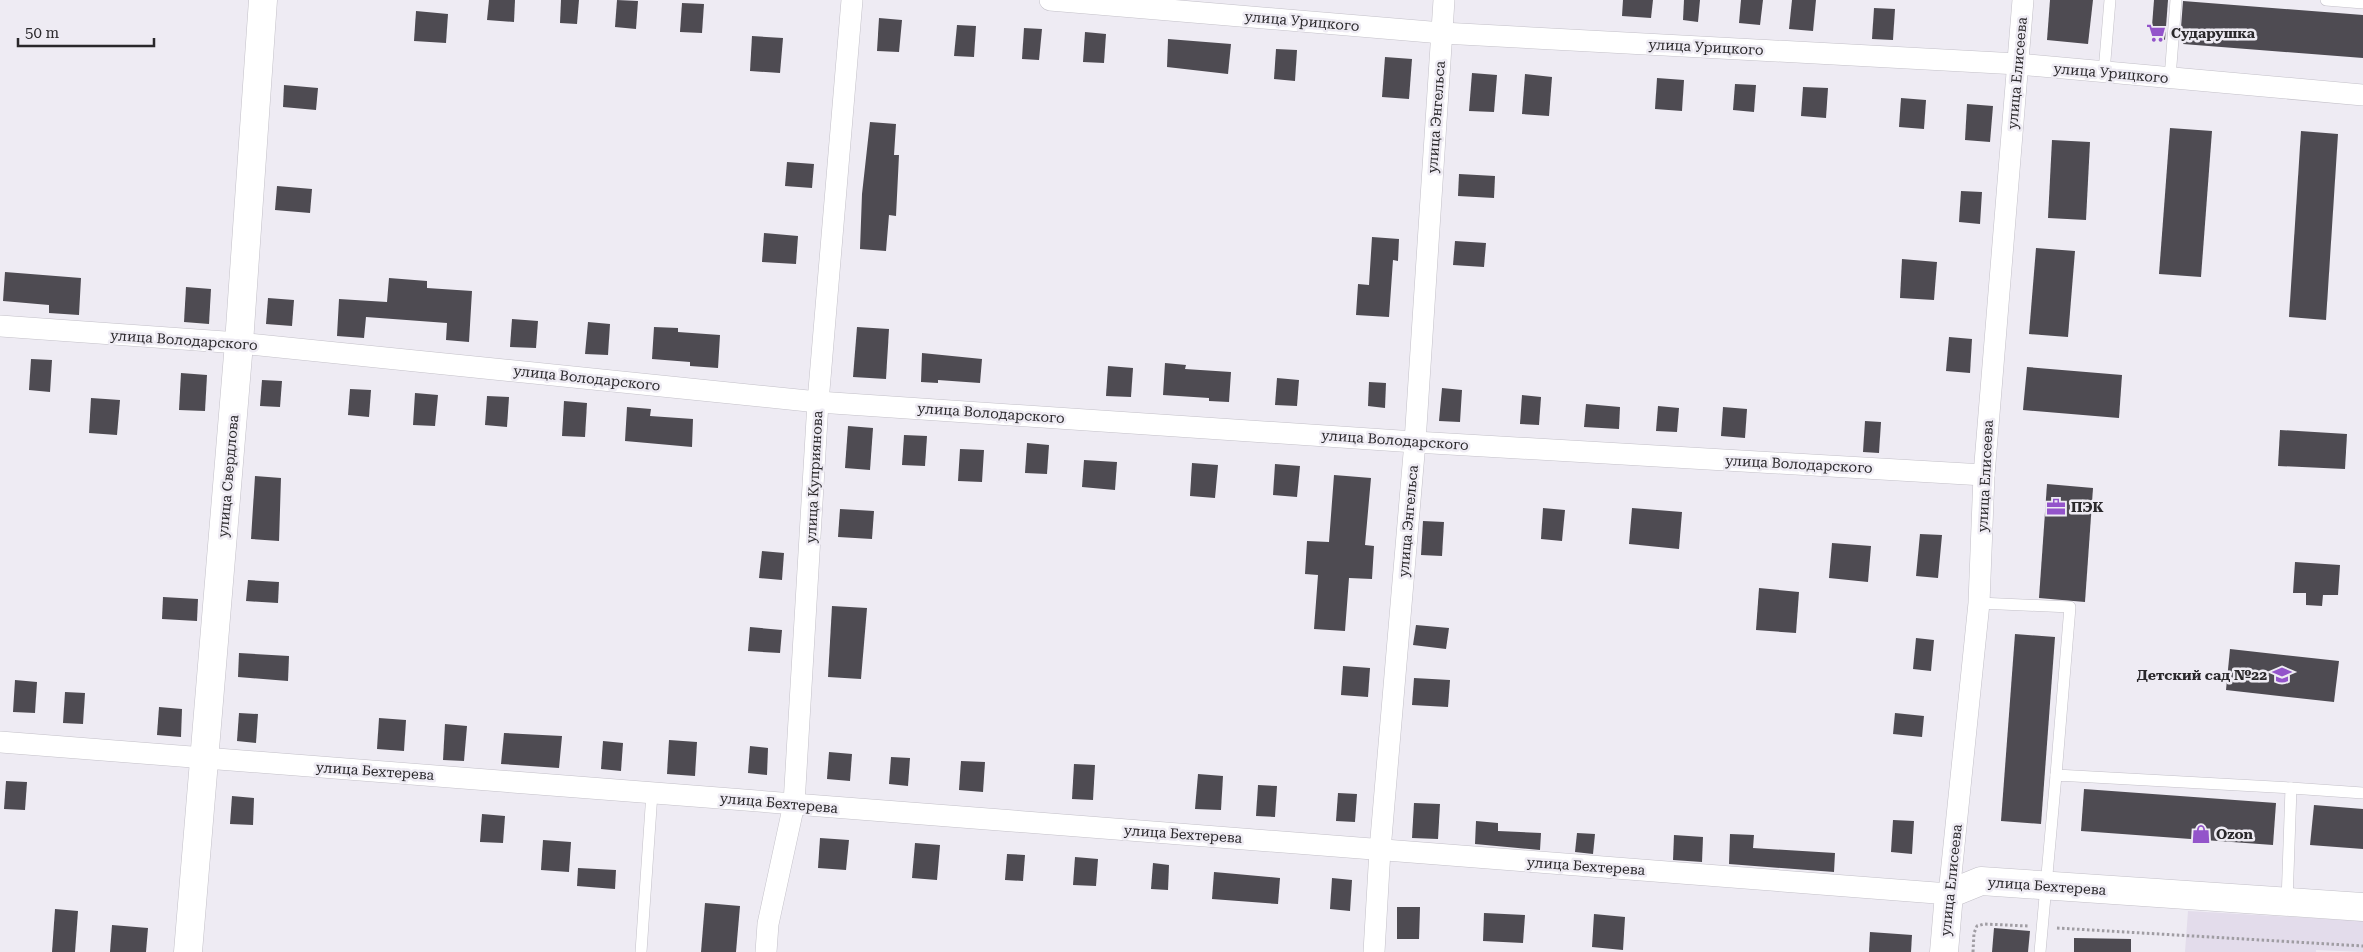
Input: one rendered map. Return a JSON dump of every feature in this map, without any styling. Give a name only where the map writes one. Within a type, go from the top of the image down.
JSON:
[{"type":"street","name":"улица Свердлова","points":[[188,952],[239,343],[262,0]]},
{"type":"street","name":"улица Куприянова","points":[[766,952],[768,924],[794,804],[818,402],[852,0]]},
{"type":"street","name":"улица Урицкого","points":[[1050,0],[1442,33],[2018,64],[2363,94]]},
{"type":"street","name":"улица Энгельса","points":[[1374,952],[1380,850],[1415,442],[1444,0]]},
{"type":"street","name":"улица Елисеева","points":[[1944,952],[1979,603],[1984,475],[2024,0]]},
{"type":"street","name":"улица Володарского","points":[[0,326],[239,343],[818,402],[1415,442],[1984,475]]},
{"type":"street","name":"улица Бехтерева","points":[[0,742],[1949,894],[1981,881],[2046,887],[2363,907]]},
{"type":"lane","points":[[2104,72],[2110,0]]},
{"type":"lane","points":[[2170,78],[2176,0]]},
{"type":"lane","points":[[2326,0],[2363,3]]},
{"type":"lane","points":[[1979,603],[2070,607],[2040,952]]},
{"type":"lane","points":[[2056,775],[2363,793]]},
{"type":"lane","points":[[2286,902],[2291,788]]},
{"type":"lane","points":[[641,952],[652,793]]},
{"type":"path","points":[[1973,952],[1974,933],[1977,926],[1984,924],[2363,946]]},
{"type":"shaded area","points":[[2188,911],[2363,921],[2363,952],[2316,950],[2316,952],[2185,952]]},
{"type":"building","points":[[489,0],[515,0],[514,22],[487,20]]},
{"type":"building","points":[[561,0],[579,0],[577,24],[560,23]]},
{"type":"building","points":[[617,0],[638,1],[636,29],[615,27]]},
{"type":"building","points":[[1623,0],[1653,0],[1651,18],[1622,16]]},
{"type":"building","points":[[1684,0],[1700,0],[1698,22],[1683,20]]},
{"type":"building","points":[[1741,0],[1763,0],[1760,25],[1739,23]]},
{"type":"building","points":[[1792,0],[1816,0],[1813,31],[1789,29]]},
{"type":"building","points":[[2050,0],[2093,0],[2088,44],[2047,40]]},
{"type":"building","points":[[2154,0],[2168,0],[2165,40],[2151,39]]},
{"type":"building","points":[[2183,1],[2363,15],[2363,58],[2183,44],[2180,41]]},
{"type":"building","points":[[682,3],[704,4],[702,33],[680,32]]},
{"type":"building","points":[[1874,8],[1895,9],[1893,40],[1872,39]]},
{"type":"building","points":[[416,11],[448,14],[446,43],[414,41]]},
{"type":"building","points":[[879,18],[902,20],[899,52],[877,51]]},
{"type":"building","points":[[957,25],[976,26],[974,57],[954,56]]},
{"type":"building","points":[[1024,28],[1042,29],[1039,60],[1022,59]]},
{"type":"building","points":[[1085,32],[1106,34],[1104,63],[1083,62]]},
{"type":"building","points":[[752,36],[783,38],[780,73],[750,71]]},
{"type":"building","points":[[1168,39],[1231,44],[1228,74],[1167,67]]},
{"type":"building","points":[[1276,49],[1297,50],[1295,81],[1274,79]]},
{"type":"building","points":[[1385,57],[1412,59],[1409,99],[1382,97]]},
{"type":"building","points":[[1472,73],[1497,75],[1494,112],[1469,111]]},
{"type":"building","points":[[1525,74],[1552,77],[1549,116],[1522,114]]},
{"type":"building","points":[[1657,78],[1684,80],[1682,111],[1655,109]]},
{"type":"building","points":[[1735,84],[1756,85],[1754,112],[1733,110]]},
{"type":"building","points":[[284,85],[318,88],[316,110],[283,107]]},
{"type":"building","points":[[1803,87],[1828,88],[1826,118],[1801,116]]},
{"type":"building","points":[[1901,98],[1926,100],[1924,129],[1899,127]]},
{"type":"building","points":[[1967,104],[1993,106],[1990,142],[1965,140]]},
{"type":"building","points":[[870,122],[896,124],[894,155],[899,155],[896,216],[889,215],[886,251],[860,249],[862,194]]},
{"type":"building","points":[[2170,128],[2212,131],[2201,277],[2159,274]]},
{"type":"building","points":[[2301,131],[2338,134],[2326,320],[2289,317]]},
{"type":"building","points":[[2052,140],[2090,142],[2086,220],[2048,218]]},
{"type":"building","points":[[787,162],[814,164],[812,188],[785,186]]},
{"type":"building","points":[[1459,174],[1495,176],[1494,198],[1458,196]]},
{"type":"building","points":[[277,186],[312,189],[310,213],[275,210]]},
{"type":"building","points":[[1961,191],[1982,192],[1980,224],[1959,222]]},
{"type":"building","points":[[764,233],[798,236],[796,264],[762,262]]},
{"type":"building","points":[[1372,237],[1399,239],[1398,261],[1393,260],[1389,317],[1356,315],[1358,284],[1369,285]]},
{"type":"building","points":[[1455,241],[1486,243],[1484,267],[1453,265]]},
{"type":"building","points":[[2036,248],[2075,251],[2068,337],[2029,334]]},
{"type":"building","points":[[1902,259],[1937,262],[1934,300],[1900,298]]},
{"type":"building","points":[[5,272],[81,278],[79,315],[49,313],[49,305],[3,301]]},
{"type":"building","points":[[389,278],[427,281],[427,288],[472,291],[469,342],[446,340],[447,323],[366,317],[364,338],[337,336],[339,299],[387,302]]},
{"type":"building","points":[[186,287],[211,289],[209,324],[184,322]]},
{"type":"building","points":[[268,298],[294,300],[292,326],[266,324]]},
{"type":"building","points":[[512,319],[538,321],[536,348],[510,347]]},
{"type":"building","points":[[588,322],[610,324],[608,355],[585,354]]},
{"type":"building","points":[[654,327],[678,328],[678,332],[720,335],[718,368],[690,366],[690,362],[652,359]]},
{"type":"building","points":[[857,327],[889,329],[886,379],[853,377]]},
{"type":"building","points":[[1949,337],[1972,339],[1970,373],[1946,371]]},
{"type":"building","points":[[922,353],[982,359],[980,383],[938,380],[938,383],[921,382]]},
{"type":"building","points":[[31,359],[52,360],[50,392],[29,390]]},
{"type":"building","points":[[1165,363],[1186,365],[1185,369],[1231,372],[1229,402],[1209,401],[1209,398],[1163,395]]},
{"type":"building","points":[[1108,366],[1133,368],[1131,397],[1106,396]]},
{"type":"building","points":[[2027,367],[2122,375],[2119,418],[2023,410]]},
{"type":"building","points":[[181,373],[207,375],[205,411],[179,410]]},
{"type":"building","points":[[1277,378],[1299,380],[1297,406],[1275,405]]},
{"type":"building","points":[[262,380],[282,381],[280,407],[260,406]]},
{"type":"building","points":[[1369,382],[1386,383],[1385,408],[1368,406]]},
{"type":"building","points":[[1442,388],[1462,390],[1460,422],[1439,421]]},
{"type":"building","points":[[350,389],[371,390],[369,417],[348,415]]},
{"type":"building","points":[[415,393],[438,395],[435,426],[413,425]]},
{"type":"building","points":[[1522,395],[1541,397],[1539,425],[1520,424]]},
{"type":"building","points":[[487,396],[509,397],[507,427],[485,425]]},
{"type":"building","points":[[91,398],[120,400],[117,435],[89,433]]},
{"type":"building","points":[[564,401],[587,403],[585,437],[562,436]]},
{"type":"building","points":[[1586,404],[1620,407],[1619,429],[1584,427]]},
{"type":"building","points":[[1658,406],[1679,408],[1677,432],[1656,431]]},
{"type":"building","points":[[627,407],[651,409],[650,416],[693,419],[692,447],[625,441]]},
{"type":"building","points":[[1723,407],[1747,409],[1745,438],[1721,436]]},
{"type":"building","points":[[1865,421],[1881,422],[1879,453],[1863,452]]},
{"type":"building","points":[[848,426],[873,428],[870,470],[845,468]]},
{"type":"building","points":[[2280,430],[2347,434],[2345,469],[2278,466]]},
{"type":"building","points":[[904,435],[927,436],[925,466],[902,465]]},
{"type":"building","points":[[1027,443],[1049,445],[1047,474],[1025,473]]},
{"type":"building","points":[[960,449],[984,450],[982,482],[958,481]]},
{"type":"building","points":[[1084,460],[1117,462],[1115,490],[1082,487]]},
{"type":"building","points":[[1192,463],[1218,465],[1215,498],[1190,496]]},
{"type":"building","points":[[1275,464],[1300,466],[1297,497],[1273,495]]},
{"type":"building","points":[[1334,475],[1371,478],[1365,545],[1374,546],[1372,579],[1349,578],[1345,631],[1314,629],[1318,575],[1305,574],[1307,541],[1329,542]]},
{"type":"building","points":[[255,476],[281,478],[279,541],[251,539]]},
{"type":"building","points":[[2047,484],[2093,488],[2085,602],[2039,598]]},
{"type":"building","points":[[1543,508],[1565,510],[1562,541],[1541,539]]},
{"type":"building","points":[[1632,508],[1682,512],[1679,549],[1629,544]]},
{"type":"building","points":[[840,509],[874,511],[872,539],[838,537]]},
{"type":"building","points":[[1423,521],[1444,522],[1442,556],[1421,555]]},
{"type":"building","points":[[1920,534],[1942,535],[1938,578],[1916,576]]},
{"type":"building","points":[[1832,543],[1871,546],[1868,582],[1829,578]]},
{"type":"building","points":[[762,551],[784,553],[782,580],[759,578]]},
{"type":"building","points":[[2295,562],[2340,565],[2338,595],[2323,595],[2322,606],[2306,605],[2306,593],[2293,593]]},
{"type":"building","points":[[248,580],[279,582],[278,603],[246,601]]},
{"type":"building","points":[[1759,588],[1799,592],[1796,633],[1756,630]]},
{"type":"building","points":[[163,597],[198,599],[197,621],[162,619]]},
{"type":"building","points":[[832,606],[867,608],[861,679],[828,677]]},
{"type":"building","points":[[1416,625],[1449,628],[1446,649],[1413,645]]},
{"type":"building","points":[[750,627],[782,630],[780,653],[748,651]]},
{"type":"building","points":[[2015,634],[2055,637],[2041,824],[2001,821]]},
{"type":"building","points":[[1916,638],[1934,640],[1931,671],[1913,669]]},
{"type":"building","name":"Детский сад №22","points":[[2230,649],[2339,661],[2334,702],[2226,690]]},
{"type":"building","points":[[239,653],[289,656],[288,681],[238,677]]},
{"type":"building","points":[[1343,666],[1370,668],[1368,697],[1341,695]]},
{"type":"building","points":[[1414,678],[1450,680],[1448,707],[1412,705]]},
{"type":"building","points":[[15,680],[37,682],[35,713],[13,712]]},
{"type":"building","points":[[65,692],[85,693],[83,724],[63,723]]},
{"type":"building","points":[[159,707],[182,709],[181,737],[157,735]]},
{"type":"building","points":[[239,713],[258,714],[256,743],[237,741]]},
{"type":"building","points":[[1895,713],[1924,716],[1922,737],[1893,734]]},
{"type":"building","points":[[379,718],[406,720],[404,751],[377,749]]},
{"type":"building","points":[[445,724],[467,726],[464,761],[443,760]]},
{"type":"building","points":[[504,733],[562,736],[559,768],[501,764]]},
{"type":"building","points":[[669,740],[697,742],[695,776],[667,774]]},
{"type":"building","points":[[603,741],[623,743],[621,771],[601,769]]},
{"type":"building","points":[[750,746],[768,748],[767,775],[748,773]]},
{"type":"building","points":[[829,752],[852,754],[850,781],[827,779]]},
{"type":"building","points":[[891,757],[910,758],[908,786],[889,784]]},
{"type":"building","points":[[961,761],[985,762],[983,792],[959,790]]},
{"type":"building","points":[[1074,764],[1095,765],[1093,800],[1072,799]]},
{"type":"building","points":[[1198,774],[1223,776],[1221,810],[1195,809]]},
{"type":"building","points":[[6,781],[27,782],[25,810],[4,809]]},
{"type":"building","points":[[1258,785],[1277,786],[1275,817],[1256,816]]},
{"type":"building","points":[[2084,789],[2276,803],[2273,845],[2081,831]]},
{"type":"building","points":[[1338,793],[1357,794],[1355,822],[1336,821]]},
{"type":"building","points":[[232,796],[254,798],[253,825],[230,824]]},
{"type":"building","points":[[1414,803],[1440,804],[1438,839],[1412,838]]},
{"type":"building","points":[[2314,805],[2363,809],[2363,849],[2310,845]]},
{"type":"building","points":[[482,814],[505,816],[503,843],[480,842]]},
{"type":"building","points":[[1893,820],[1914,821],[1912,854],[1891,852]]},
{"type":"building","points":[[1476,821],[1498,823],[1498,831],[1541,833],[1540,850],[1475,844]]},
{"type":"building","points":[[1577,833],[1595,834],[1593,854],[1575,852]]},
{"type":"building","points":[[1730,834],[1754,835],[1753,848],[1835,853],[1834,872],[1729,864]]},
{"type":"building","points":[[1674,835],[1703,837],[1702,862],[1673,860]]},
{"type":"building","points":[[820,838],[849,840],[846,870],[818,868]]},
{"type":"building","points":[[543,840],[571,842],[569,872],[541,870]]},
{"type":"building","points":[[915,843],[940,845],[937,880],[912,878]]},
{"type":"building","points":[[1007,854],[1025,855],[1023,881],[1005,880]]},
{"type":"building","points":[[1075,857],[1098,859],[1096,886],[1073,885]]},
{"type":"building","points":[[1153,863],[1169,865],[1168,890],[1151,889]]},
{"type":"building","points":[[578,868],[616,870],[615,889],[577,886]]},
{"type":"building","points":[[1214,872],[1280,878],[1278,904],[1212,899]]},
{"type":"building","points":[[1332,878],[1352,880],[1350,911],[1330,909]]},
{"type":"building","points":[[705,903],[740,906],[736,952],[701,952]]},
{"type":"building","points":[[1397,907],[1420,907],[1419,939],[1397,939]]},
{"type":"building","points":[[55,909],[78,911],[75,952],[52,952]]},
{"type":"building","points":[[1484,913],[1525,915],[1523,943],[1483,941]]},
{"type":"building","points":[[1594,914],[1625,917],[1623,950],[1592,947]]},
{"type":"building","points":[[112,925],[148,928],[146,952],[110,952]]},
{"type":"building","points":[[1994,928],[2030,931],[2028,952],[1992,952]]},
{"type":"building","points":[[1870,932],[1912,935],[1911,952],[1869,952]]},
{"type":"building","points":[[2074,938],[2131,939],[2131,952],[2074,952]]},
{"type":"place","name":"Сударушка","points":[[2156,33]]},
{"type":"place","name":"ПЭК","points":[[2056,507]]},
{"type":"place","name":"Детский сад №22","points":[[2282,675]]},
{"type":"place","name":"Ozon","points":[[2201,834]]}]
